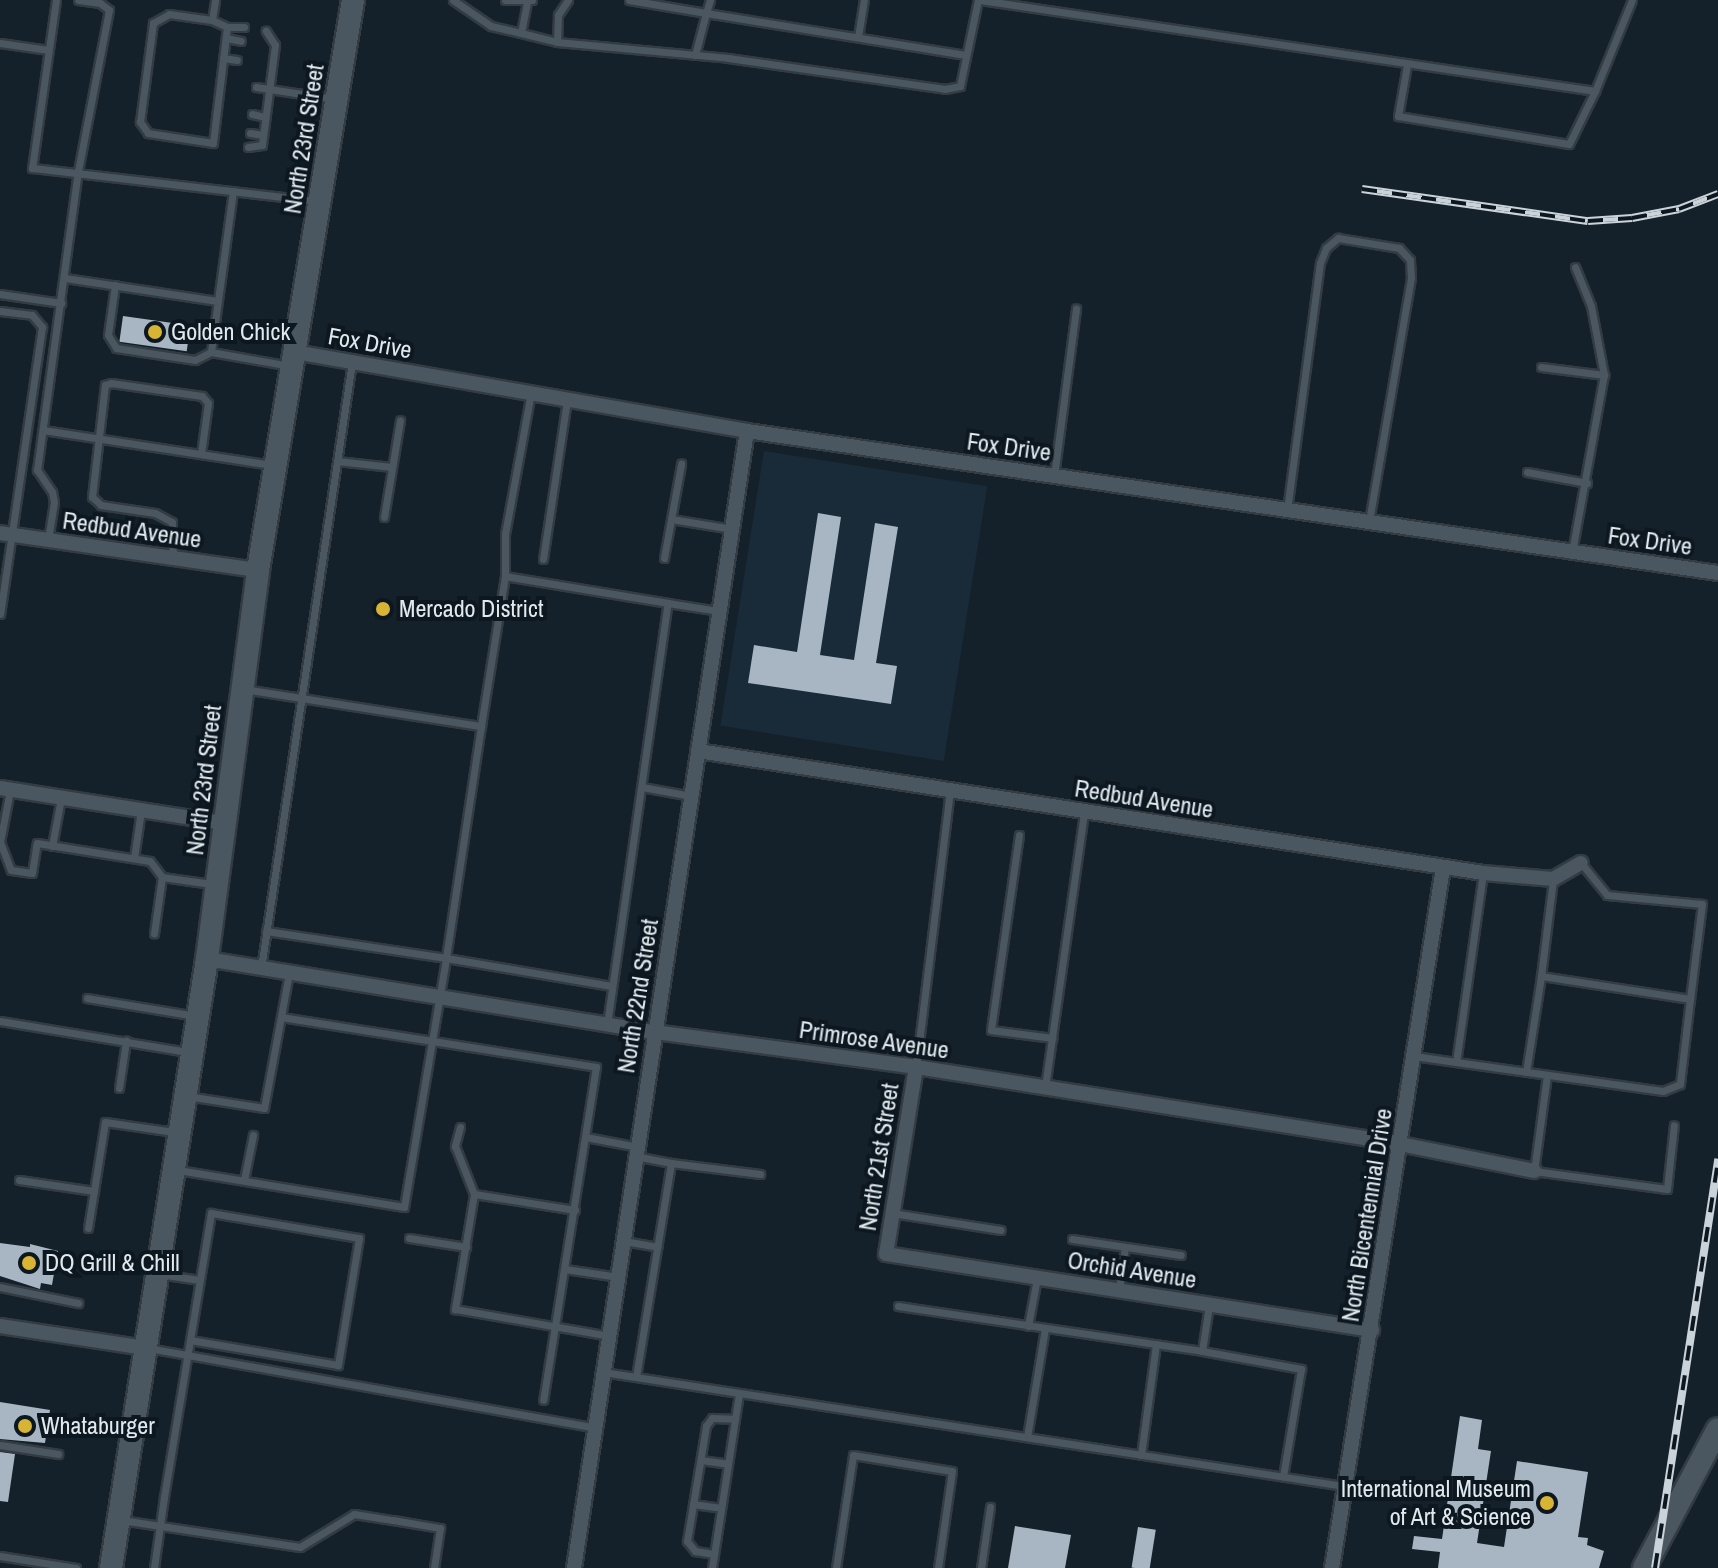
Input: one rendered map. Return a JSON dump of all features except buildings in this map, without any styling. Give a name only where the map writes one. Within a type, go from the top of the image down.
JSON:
[{"type":"main road","name":"North 23rd Street","points":[[111,1568],[207,959],[258,570],[353,0]]},
{"type":"main road","points":[[1644,1568],[1718,1429]]},
{"type":"street","name":"Fox Drive","points":[[294,359],[352,362],[747,431],[1718,573]]},
{"type":"street","name":"North 22nd Street","points":[[574,1568],[747,431]]},
{"type":"street","name":"Redbud Avenue","points":[[5,533],[258,570]]},
{"type":"street","name":"Redbud Avenue","points":[[698,751],[1443,868],[1553,879]]},
{"type":"street","points":[[5,789],[224,823]]},
{"type":"street","points":[[1553,879],[1581,863]]},
{"type":"street","name":"North Bicentennial Drive","points":[[1332,1568],[1443,868]]},
{"type":"street","name":"Primrose Avenue","points":[[207,959],[655,1032],[916,1067],[1400,1144],[1534,1171]]},
{"type":"street","name":"North 21st Street","points":[[886,1254],[916,1067]]},
{"type":"street","name":"Orchid Avenue","points":[[886,1254],[1372,1330]]},
{"type":"street","points":[[0,1326],[145,1348]]},
{"type":"lane","points":[[56,0],[32,168],[320,201]]},
{"type":"lane","points":[[48,540],[52,492],[37,470],[78,171],[109,10],[100,3],[78,0]]},
{"type":"lane","points":[[212,20],[215,0]]},
{"type":"lane","points":[[453,0],[491,26],[557,42],[695,55],[945,89],[960,86],[979,0],[1595,91]]},
{"type":"lane","points":[[505,0],[529,1],[521,33]]},
{"type":"lane","points":[[557,42],[558,15],[568,0]]},
{"type":"lane","points":[[629,0],[660,2],[706,13],[966,55]]},
{"type":"lane","points":[[695,55],[710,0]]},
{"type":"lane","points":[[858,37],[864,0]]},
{"type":"lane","points":[[1407,65],[1398,116],[1569,144],[1595,91],[1632,0]]},
{"type":"lane","points":[[224,143],[148,133],[140,122],[153,23],[169,14],[212,20],[227,27],[244,27]]},
{"type":"lane","points":[[213,143],[227,27]]},
{"type":"lane","points":[[248,147],[262,145],[275,45],[266,31]]},
{"type":"lane","points":[[226,38],[241,41]]},
{"type":"lane","points":[[0,43],[48,50]]},
{"type":"lane","points":[[263,44],[275,45]]},
{"type":"lane","points":[[223,58],[237,60]]},
{"type":"lane","points":[[260,63],[273,65]]},
{"type":"lane","points":[[221,82],[232,84]]},
{"type":"lane","points":[[256,87],[337,99]]},
{"type":"lane","points":[[217,109],[229,111]]},
{"type":"lane","points":[[252,114],[265,117]]},
{"type":"lane","points":[[215,128],[226,130]]},
{"type":"lane","points":[[250,133],[263,135]]},
{"type":"lane","points":[[211,352],[233,191]]},
{"type":"lane","points":[[1287,510],[1320,263],[1326,248],[1338,238],[1399,248],[1410,260],[1411,278],[1369,522]]},
{"type":"lane","points":[[1572,552],[1587,483],[1604,375],[1591,306],[1575,267]]},
{"type":"lane","points":[[65,278],[217,301]]},
{"type":"lane","points":[[115,285],[108,335],[116,348],[195,360],[211,352],[294,359]]},
{"type":"lane","points":[[0,294],[61,303]]},
{"type":"lane","points":[[1054,476],[1076,308]]},
{"type":"lane","points":[[0,311],[32,315],[42,327],[5,533],[0,614]]},
{"type":"lane","points":[[261,968],[352,362]]},
{"type":"lane","points":[[1541,367],[1604,375]]},
{"type":"lane","points":[[173,558],[172,522],[155,513],[101,505],[92,497],[96,438],[105,385],[111,383],[202,396],[208,403],[201,454]]},
{"type":"lane","points":[[174,1169],[404,1207],[505,576],[505,534],[531,393]]},
{"type":"lane","points":[[543,559],[567,400]]},
{"type":"lane","points":[[384,517],[400,420]]},
{"type":"lane","points":[[43,430],[275,465]]},
{"type":"lane","points":[[337,461],[392,467]]},
{"type":"lane","points":[[664,558],[681,464]]},
{"type":"lane","points":[[1527,472],[1587,483]]},
{"type":"lane","points":[[671,519],[732,529]]},
{"type":"lane","points":[[505,576],[719,611]]},
{"type":"lane","points":[[607,1024],[668,603]]},
{"type":"lane","points":[[242,689],[481,726]]},
{"type":"lane","points":[[642,787],[691,796]]},
{"type":"lane","points":[[5,789],[0,842],[11,870],[32,873],[37,843],[150,861],[162,877],[217,885]]},
{"type":"lane","points":[[916,1067],[950,791]]},
{"type":"lane","points":[[52,846],[61,798]]},
{"type":"lane","points":[[134,858],[141,810]]},
{"type":"lane","points":[[1045,1088],[1084,812]]},
{"type":"lane","points":[[1019,835],[991,1030],[1052,1038]]},
{"type":"lane","points":[[1414,1056],[1663,1091],[1680,1084],[1702,904],[1607,895],[1581,863]]},
{"type":"lane","points":[[1456,1062],[1483,873]]},
{"type":"lane","points":[[154,933],[162,877]]},
{"type":"lane","points":[[1526,1072],[1553,879]]},
{"type":"lane","points":[[266,931],[612,986]]},
{"type":"lane","points":[[185,1096],[264,1108],[289,973]]},
{"type":"lane","points":[[1541,976],[1690,999]]},
{"type":"lane","points":[[87,998],[198,1016]]},
{"type":"lane","points":[[281,1017],[596,1067],[543,1400]]},
{"type":"lane","points":[[0,1021],[192,1052]]},
{"type":"lane","points":[[119,1088],[126,1041]]},
{"type":"lane","points":[[1547,1075],[1534,1171],[1667,1189],[1674,1125]]},
{"type":"lane","points":[[88,1228],[105,1122],[179,1133]]},
{"type":"lane","points":[[460,1127],[455,1146],[474,1194],[455,1309],[609,1336]]},
{"type":"lane","points":[[244,1180],[253,1135]]},
{"type":"lane","points":[[586,1137],[671,1163],[760,1174]]},
{"type":"lane","points":[[636,1377],[671,1163]]},
{"type":"lane","points":[[19,1180],[94,1191]]},
{"type":"lane","points":[[474,1194],[575,1210]]},
{"type":"lane","points":[[154,1568],[160,1526],[190,1340],[211,1213],[359,1238],[338,1365],[190,1340]]},
{"type":"lane","points":[[892,1213],[1001,1230]]},
{"type":"lane","points":[[409,1238],[466,1247]]},
{"type":"lane","points":[[1072,1239],[1181,1255]]},
{"type":"lane","points":[[623,1241],[657,1247]]},
{"type":"lane","points":[[1119,1290],[1125,1247]]},
{"type":"lane","points":[[565,1269],[618,1277]]},
{"type":"lane","points":[[157,1273],[200,1280]]},
{"type":"lane","points":[[1028,1326],[1037,1278]]},
{"type":"lane","points":[[0,1287],[78,1303]]},
{"type":"lane","points":[[1202,1351],[1209,1305]]},
{"type":"lane","points":[[898,1306],[1202,1351],[1301,1369],[1283,1477]]},
{"type":"lane","points":[[1027,1437],[1045,1328]]},
{"type":"lane","points":[[1141,1455],[1156,1344]]},
{"type":"lane","points":[[145,1348],[595,1428]]},
{"type":"lane","points":[[603,1372],[1346,1487]]},
{"type":"lane","points":[[712,1568],[739,1393]]},
{"type":"lane","points":[[714,1554],[689,1548],[693,1504],[706,1426],[712,1418],[735,1419]]},
{"type":"lane","points":[[0,1445],[58,1454]]},
{"type":"lane","points":[[836,1568],[853,1455],[952,1471],[938,1568]]},
{"type":"lane","points":[[701,1460],[728,1464]]},
{"type":"lane","points":[[693,1504],[721,1508]]},
{"type":"lane","points":[[981,1568],[990,1507]]},
{"type":"lane","points":[[119,1520],[300,1547],[354,1514],[440,1528],[434,1568]]},
{"type":"lane","points":[[0,1556],[76,1568]]},
{"type":"shaded area","points":[[764,451],[987,486],[944,761],[721,726]]},
{"type":"railway","points":[[1362,189],[1588,221],[1632,218],[1679,209],[1718,194]]},
{"type":"railway","points":[[1655,1568],[1718,1159]]},
{"type":"place","name":"Golden Chick","points":[[155,332]]},
{"type":"place","name":"Mercado District","points":[[383,609]]},
{"type":"place","name":"DQ Grill & Chill","points":[[29,1263]]},
{"type":"place","name":"Whataburger","points":[[25,1426]]},
{"type":"place","name":"International Museum of Art & Science","points":[[1547,1503]]}]
